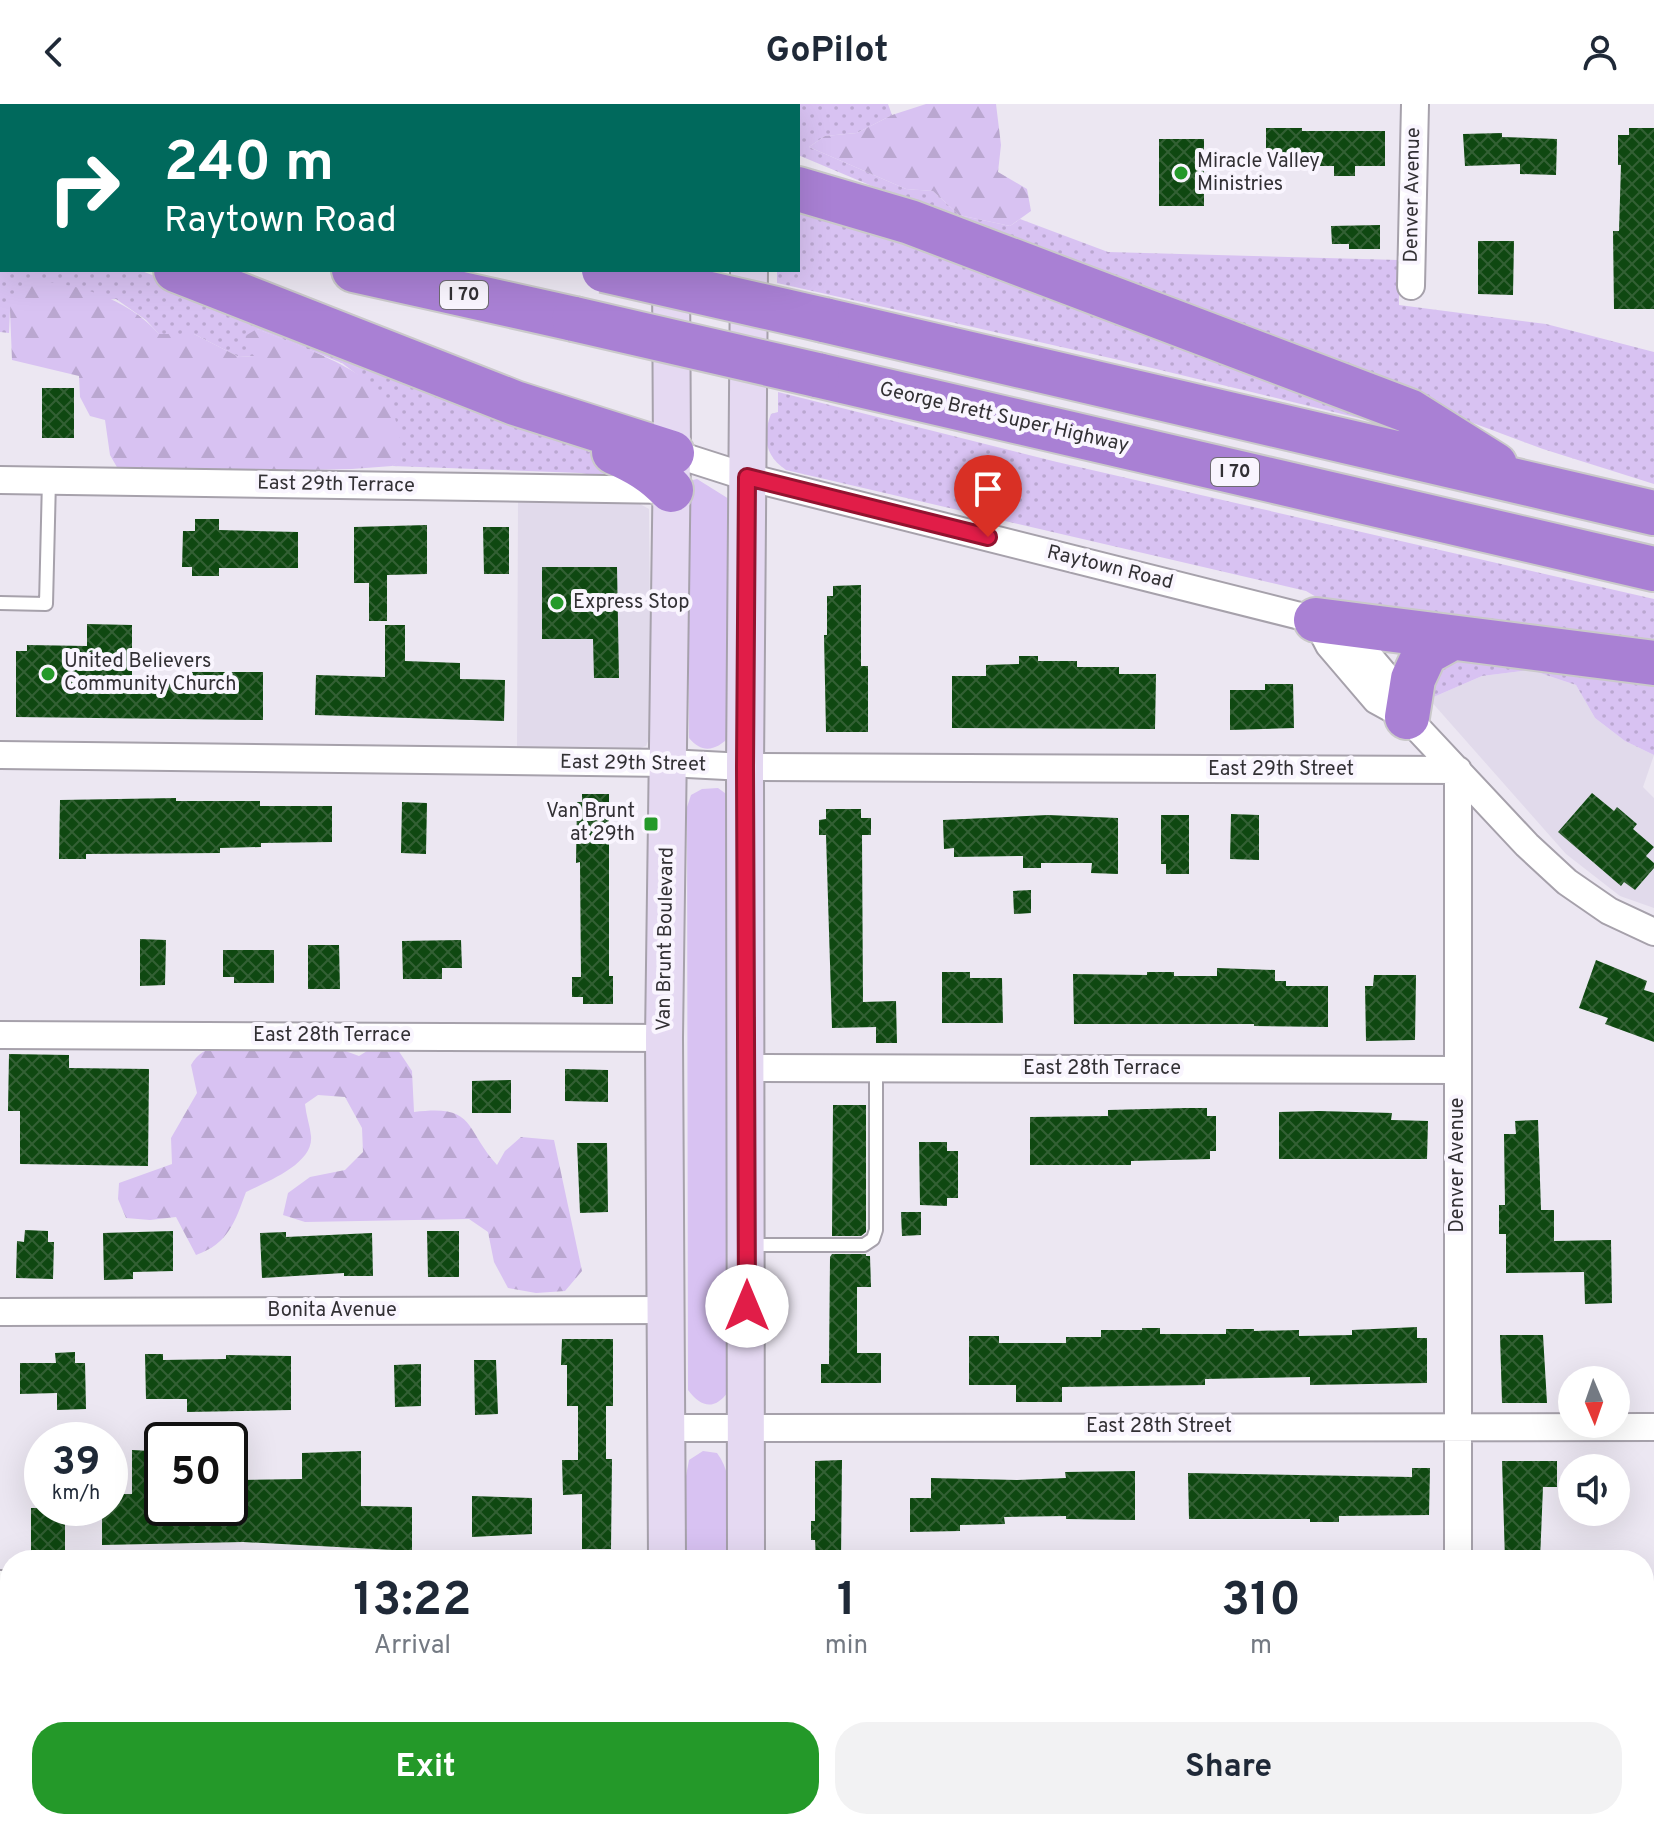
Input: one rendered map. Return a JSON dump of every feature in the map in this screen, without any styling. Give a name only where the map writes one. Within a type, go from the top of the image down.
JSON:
[{"type":"highway","points":[[800,165],[910,222]]},
{"type":"highway","points":[[800,190],[910,222],[1409,411],[1525,483]]},
{"type":"highway","points":[[181,272],[515,403],[672,471]]},
{"type":"highway","name":"George Brett Super Highway","points":[[363,272],[1654,569]]},
{"type":"highway","points":[[613,272],[1654,513]]},
{"type":"highway","points":[[1316,620],[1654,663]]},
{"type":"highway","points":[[1407,717],[1413,679],[1425,653],[1452,638]]},
{"type":"main road","name":"Van Brunt Boulevard","points":[[667,1550],[664,1038],[672,471],[671,272]]},
{"type":"main road","points":[[746,1550],[745,767],[749,272]]},
{"type":"street","name":"Denver Avenue","points":[[1411,286],[1415,104]]},
{"type":"street","name":"Raytown Road","points":[[672,471],[747,477],[1316,620],[1351,635],[1394,686],[1407,717],[1527,845],[1567,882],[1609,911],[1654,932]]},
{"type":"street","name":"East 29th Terrace","points":[[0,480],[672,471]]},
{"type":"street","name":"East 29th Street","points":[[0,755],[668,763],[745,767],[1458,770]]},
{"type":"street","name":"Denver Avenue","points":[[1458,770],[1458,1550]]},
{"type":"street","name":"East 28th Terrace","points":[[0,1035],[664,1038]]},
{"type":"street","name":"East 28th Terrace","points":[[746,1068],[1457,1070]]},
{"type":"street","name":"Bonita Avenue","points":[[0,1312],[665,1310]]},
{"type":"street","name":"East 28th Street","points":[[665,1428],[1654,1427]]},
{"type":"lane","points":[[0,603],[46,604],[49,480]]},
{"type":"lane","points":[[747,1245],[864,1245],[873,1239],[876,1230],[876,1069]]},
{"type":"shaded area","points":[[633,500],[649,509],[651,734],[646,746],[637,749],[517,749],[518,501]]},
{"type":"shaded area","points":[[1531,670],[1576,685],[1595,718],[1625,741],[1654,755],[1643,787],[1654,798],[1654,908],[1620,896],[1566,854],[1429,699],[1482,676]]},
{"type":"green space","points":[[800,104],[888,104],[892,115],[857,133],[825,136],[809,147],[906,189],[933,191],[959,215],[1010,226],[1020,219],[1108,252],[1399,260],[1399,305],[1546,324],[1654,352],[1654,484],[1543,449],[1141,299],[800,156]]},
{"type":"green space","points":[[926,104],[996,104],[1001,145],[998,172],[1027,189],[1031,211],[1010,226],[959,215],[933,191],[906,189],[809,147],[825,136],[857,133],[892,115]]},
{"type":"green space","points":[[800,198],[1420,433],[1119,360],[777,283],[777,272],[800,272]]},
{"type":"green space","points":[[0,272],[144,272],[374,360],[634,471],[629,482],[581,473],[392,466],[402,459],[375,388],[342,363],[257,329],[254,356],[239,357],[194,334],[159,334],[146,320],[116,299],[10,310],[9,333],[0,332]]},
{"type":"green space","points":[[30,280],[66,285],[100,295],[132,311],[159,334],[194,334],[239,357],[254,356],[245,336],[257,329],[330,359],[367,380],[381,392],[390,405],[397,425],[402,460],[392,466],[352,469],[222,472],[118,469],[110,455],[105,420],[90,416],[80,397],[79,376],[12,360],[10,310],[15,292]]},
{"type":"green space","points":[[778,392],[1057,462],[1654,599],[1654,651],[1335,608],[1306,591],[786,470],[774,459],[766,438],[771,414],[778,412]]},
{"type":"green space","points":[[697,479],[729,499],[730,736],[709,749],[699,747],[689,738],[689,481]]},
{"type":"green space","points":[[1447,656],[1654,676],[1654,755],[1625,741],[1595,718],[1576,685],[1531,670],[1482,676],[1429,699],[1429,668]]},
{"type":"green space","points":[[718,788],[729,796],[728,1392],[718,1402],[708,1404],[698,1400],[688,1390],[687,807],[691,795],[702,789]]},
{"type":"green space","points":[[268,1041],[286,1051],[329,1045],[359,1056],[375,1046],[398,1050],[412,1071],[414,1112],[434,1110],[459,1115],[497,1165],[505,1151],[521,1137],[554,1140],[582,1271],[565,1291],[536,1293],[508,1288],[494,1262],[488,1232],[469,1219],[305,1222],[283,1215],[288,1193],[310,1177],[345,1170],[363,1152],[362,1128],[345,1097],[318,1095],[305,1104],[311,1136],[305,1155],[287,1171],[246,1192],[229,1231],[207,1250],[196,1255],[176,1217],[150,1220],[126,1218],[118,1199],[119,1183],[172,1164],[171,1138],[197,1093],[191,1065],[197,1057],[225,1044]]},
{"type":"green space","points":[[703,1451],[717,1453],[724,1464],[731,1504],[729,1550],[686,1550],[686,1476],[689,1460]]},
{"type":"building","points":[[1266,128],[1385,131],[1385,166],[1355,166],[1355,176],[1334,176],[1334,166],[1319,166],[1319,157],[1266,157]]},
{"type":"building","points":[[1629,128],[1654,128],[1654,309],[1614,309],[1613,231],[1619,231],[1621,165],[1618,165],[1618,135],[1629,135]]},
{"type":"building","points":[[1502,133],[1502,137],[1557,139],[1556,175],[1520,174],[1520,164],[1465,166],[1463,134]]},
{"type":"building","name":"Miracle Valley Ministries","points":[[1159,139],[1204,139],[1204,206],[1159,206]]},
{"type":"building","points":[[1380,225],[1380,249],[1349,249],[1349,244],[1332,244],[1331,226]]},
{"type":"building","points":[[1478,241],[1514,241],[1513,295],[1478,294]]},
{"type":"building","points":[[42,388],[74,388],[74,438],[42,438]]},
{"type":"building","points":[[195,519],[219,519],[219,530],[298,532],[298,568],[219,568],[219,576],[192,576],[192,567],[182,567],[183,531],[195,531]]},
{"type":"building","points":[[427,525],[427,574],[387,575],[387,621],[369,621],[369,583],[354,583],[354,527]]},
{"type":"building","points":[[483,527],[509,527],[509,574],[484,574]]},
{"type":"building","points":[[542,567],[617,567],[619,678],[594,678],[593,639],[542,639]]},
{"type":"building","points":[[861,585],[861,666],[868,666],[868,732],[826,732],[824,635],[827,635],[827,596],[833,596],[833,586]]},
{"type":"building","points":[[87,624],[132,625],[132,684],[192,683],[192,672],[263,672],[263,720],[16,717],[16,651],[27,651],[27,645],[87,646]]},
{"type":"building","points":[[385,625],[405,625],[405,661],[460,663],[460,679],[505,680],[504,721],[315,715],[316,675],[385,677]]},
{"type":"building","points":[[1019,656],[1038,656],[1038,661],[1077,661],[1077,667],[1119,667],[1119,674],[1156,674],[1155,729],[952,728],[952,676],[986,676],[986,665],[1019,664]]},
{"type":"building","points":[[1265,684],[1293,684],[1294,728],[1230,730],[1230,690],[1265,690]]},
{"type":"building","points":[[1592,793],[1614,811],[1617,807],[1637,824],[1633,829],[1654,847],[1646,856],[1654,863],[1654,868],[1635,890],[1624,882],[1621,886],[1558,832]]},
{"type":"building","points":[[582,794],[609,794],[609,976],[613,976],[613,1004],[583,1004],[583,997],[572,997],[572,977],[581,977],[580,862],[576,863],[577,802],[582,802]]},
{"type":"building","points":[[176,798],[176,801],[260,801],[260,806],[332,806],[332,842],[261,843],[261,847],[220,848],[220,853],[86,854],[86,859],[59,859],[60,800]]},
{"type":"building","points":[[402,802],[427,803],[426,854],[401,853]]},
{"type":"building","points":[[826,809],[861,809],[861,818],[871,818],[871,835],[862,835],[863,1002],[896,1001],[897,1043],[876,1043],[876,1027],[832,1028],[826,835],[819,835],[819,820],[826,819]]},
{"type":"building","points":[[1231,814],[1259,815],[1259,860],[1230,859]]},
{"type":"building","points":[[1048,815],[1118,818],[1118,874],[1091,873],[1092,863],[1041,863],[1041,868],[1023,868],[1023,856],[954,857],[954,848],[944,849],[943,820]]},
{"type":"building","points":[[1161,815],[1189,815],[1189,874],[1166,874],[1166,864],[1161,864]]},
{"type":"building","points":[[1031,890],[1031,913],[1014,914],[1013,891]]},
{"type":"building","points":[[140,939],[166,940],[165,985],[140,986]]},
{"type":"building","points":[[461,940],[462,968],[442,968],[442,979],[403,979],[402,941]]},
{"type":"building","points":[[308,945],[339,945],[340,989],[308,989]]},
{"type":"building","points":[[223,950],[274,950],[274,983],[234,983],[234,977],[223,977]]},
{"type":"building","points":[[1596,960],[1647,981],[1644,990],[1654,993],[1654,1042],[1605,1024],[1608,1018],[1579,1008]]},
{"type":"building","points":[[1217,968],[1275,970],[1275,981],[1286,981],[1286,986],[1328,986],[1328,1027],[1074,1024],[1073,974],[1147,975],[1147,972],[1174,972],[1174,976],[1217,976]]},
{"type":"building","points":[[942,972],[970,972],[970,978],[1002,978],[1003,1023],[942,1023]]},
{"type":"building","points":[[1374,975],[1416,975],[1415,1040],[1366,1041],[1365,986],[1373,986]]},
{"type":"building","points":[[9,1054],[69,1055],[69,1068],[149,1069],[148,1166],[20,1164],[20,1111],[8,1111]]},
{"type":"building","points":[[565,1069],[608,1070],[608,1102],[565,1101]]},
{"type":"building","points":[[511,1080],[511,1113],[472,1113],[472,1081]]},
{"type":"building","points":[[833,1105],[866,1105],[866,1232],[861,1236],[832,1236]]},
{"type":"building","points":[[1207,1108],[1207,1116],[1216,1116],[1216,1151],[1210,1151],[1210,1159],[1131,1161],[1131,1165],[1030,1165],[1030,1117],[1108,1116],[1108,1110]]},
{"type":"building","points":[[1279,1112],[1392,1113],[1391,1120],[1428,1121],[1427,1159],[1279,1159]]},
{"type":"building","points":[[1538,1120],[1541,1210],[1554,1210],[1554,1241],[1611,1240],[1612,1303],[1585,1304],[1584,1272],[1506,1273],[1506,1234],[1499,1234],[1499,1205],[1505,1205],[1504,1134],[1516,1134],[1515,1121]]},
{"type":"building","points":[[919,1142],[947,1142],[947,1151],[958,1151],[958,1198],[947,1198],[947,1206],[920,1205]]},
{"type":"building","points":[[577,1143],[607,1143],[608,1212],[580,1213]]},
{"type":"building","points":[[901,1212],[921,1212],[921,1235],[902,1236]]},
{"type":"building","points":[[25,1230],[48,1231],[48,1242],[54,1242],[53,1279],[16,1278],[17,1241],[24,1242]]},
{"type":"building","points":[[173,1231],[173,1271],[133,1272],[133,1279],[104,1280],[103,1233]]},
{"type":"building","points":[[427,1231],[459,1231],[459,1277],[428,1277]]},
{"type":"building","points":[[286,1232],[286,1237],[372,1233],[373,1276],[344,1276],[344,1273],[262,1278],[260,1233]]},
{"type":"building","points":[[832,1254],[870,1256],[871,1287],[857,1287],[857,1353],[881,1353],[881,1383],[821,1383],[821,1364],[829,1364]]},
{"type":"building","points":[[1417,1327],[1417,1338],[1427,1338],[1427,1383],[1310,1385],[1310,1377],[1205,1379],[1205,1385],[1062,1387],[1062,1402],[1016,1402],[1016,1385],[969,1385],[969,1336],[999,1336],[999,1343],[1066,1343],[1066,1337],[1101,1337],[1101,1330],[1142,1328],[1160,1328],[1160,1334],[1226,1334],[1226,1329],[1299,1330],[1299,1336],[1352,1335],[1352,1330]]},
{"type":"building","points":[[1500,1335],[1543,1335],[1547,1403],[1502,1403]]},
{"type":"building","points":[[562,1339],[613,1339],[613,1406],[606,1406],[606,1459],[612,1459],[611,1549],[582,1549],[582,1494],[563,1495],[562,1460],[578,1460],[578,1406],[567,1406],[567,1365],[561,1365]]},
{"type":"building","points":[[75,1352],[75,1363],[85,1363],[86,1409],[57,1410],[57,1393],[20,1394],[20,1363],[56,1363],[55,1353]]},
{"type":"building","points":[[145,1354],[163,1354],[163,1360],[226,1359],[226,1355],[291,1356],[291,1410],[187,1412],[187,1399],[146,1399]]},
{"type":"building","points":[[474,1360],[496,1360],[498,1414],[475,1415]]},
{"type":"building","points":[[421,1364],[421,1406],[395,1407],[394,1365]]},
{"type":"building","points":[[132,1450],[144,1451],[144,1526],[248,1526],[248,1480],[302,1479],[302,1453],[361,1451],[361,1506],[412,1507],[412,1550],[243,1542],[102,1545],[102,1526],[128,1526],[128,1494],[132,1494]]},
{"type":"building","points":[[842,1460],[841,1550],[816,1550],[815,1540],[811,1540],[811,1521],[815,1521],[815,1461]]},
{"type":"building","points":[[1502,1461],[1557,1461],[1557,1487],[1543,1487],[1540,1550],[1505,1550]]},
{"type":"building","points":[[1412,1468],[1430,1468],[1429,1515],[1339,1516],[1339,1522],[1310,1522],[1310,1519],[1189,1519],[1188,1473],[1412,1477]]},
{"type":"building","points":[[1135,1471],[1135,1520],[1066,1519],[1066,1516],[1004,1517],[1005,1524],[960,1525],[960,1531],[910,1532],[910,1498],[931,1498],[931,1478],[1017,1480],[1066,1478],[1065,1472]]},
{"type":"building","points":[[472,1496],[532,1498],[532,1534],[472,1537]]},
{"type":"building","points":[[31,1526],[65,1526],[65,1550],[31,1550]]},
{"type":"place","name":"Miracle Valley Ministries","points":[[1181,173]]},
{"type":"place","name":"Express Stop","points":[[557,603]]},
{"type":"place","name":"United Believers Community Church","points":[[48,674]]},
{"type":"place","name":"Van Brunt at 29th","points":[[651,824]]},
{"type":"route","points":[[747,1306],[747,477],[988,537]]}]
